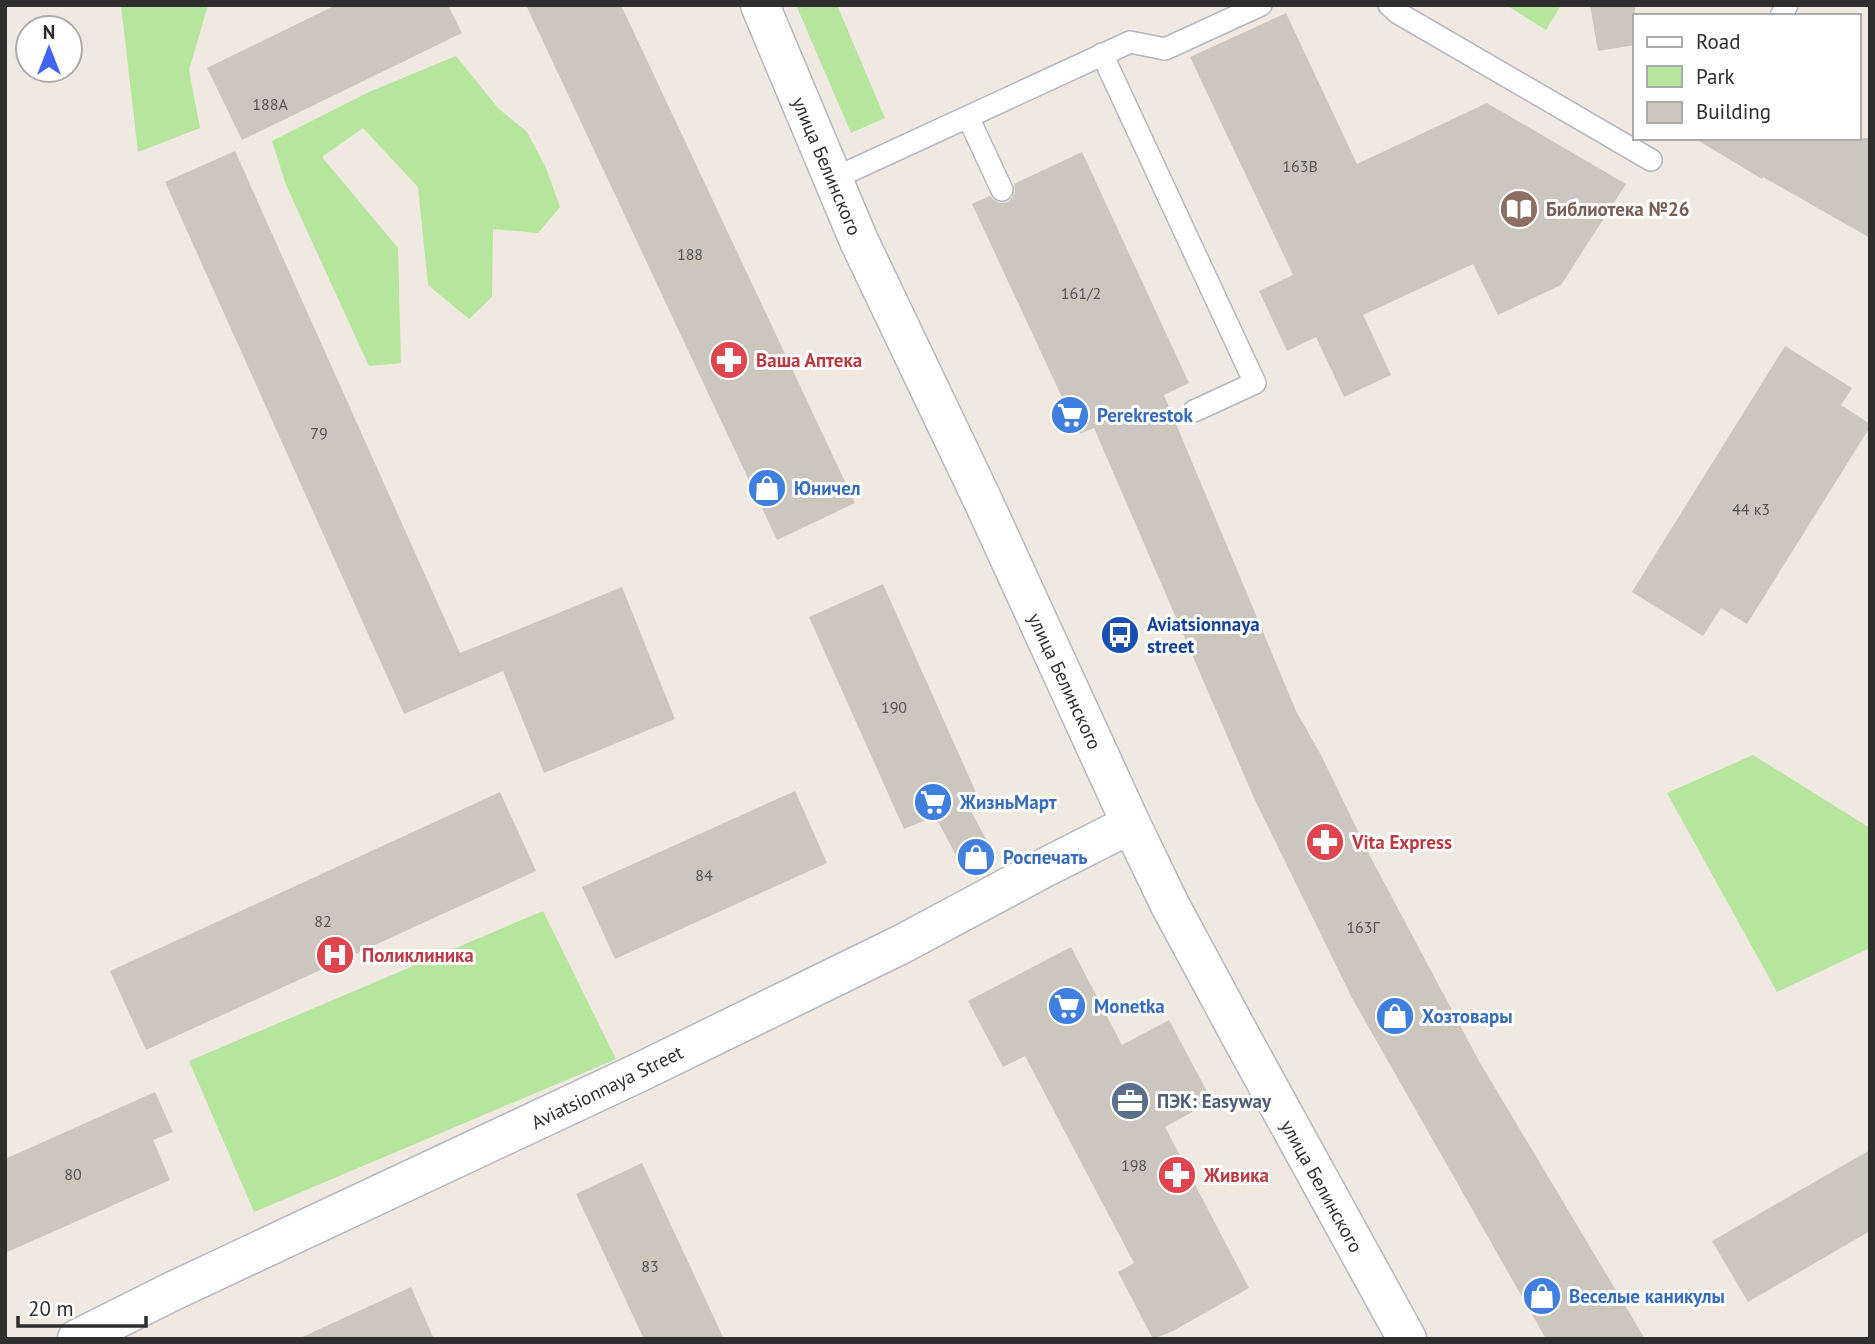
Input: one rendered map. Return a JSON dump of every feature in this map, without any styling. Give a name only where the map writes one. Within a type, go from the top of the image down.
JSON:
[{"type":"main road","name":"улица Белинского","points":[[760,5],[859,241],[1170,905],[1407,1339]]},
{"type":"main road","name":"Aviatsionnaya Street","points":[[77,1339],[902,944],[1131,824]]},
{"type":"lane","points":[[833,180],[1130,42],[1165,49],[1261,5]]},
{"type":"lane","points":[[1389,5],[1398,13],[1651,160]]},
{"type":"lane","points":[[1102,54],[1255,383],[1194,411]]},
{"type":"lane","points":[[968,117],[1002,190]]},
{"type":"green space","points":[[121,5],[208,5],[189,70],[200,128],[138,152]]},
{"type":"green space","points":[[796,5],[837,5],[885,118],[851,133]]},
{"type":"green space","points":[[1506,5],[1561,5],[1546,30]]},
{"type":"green space","points":[[456,56],[498,108],[527,132],[546,168],[560,207],[538,233],[493,229],[492,297],[469,319],[428,285],[418,187],[363,128],[322,157],[398,248],[401,363],[369,366],[286,185],[272,141],[369,92]]},
{"type":"green space","points":[[1753,755],[1870,828],[1870,948],[1777,992],[1667,793]]},
{"type":"green space","points":[[543,911],[616,1059],[254,1212],[189,1061]]},
{"type":"building","points":[[336,5],[448,5],[462,33],[242,140],[207,68]]},
{"type":"building","points":[[526,5],[621,5],[855,503],[777,540]]},
{"type":"building","points":[[1590,5],[1635,5],[1633,45],[1598,51]]},
{"type":"building","points":[[1286,13],[1357,164],[1487,103],[1626,184],[1561,285],[1498,315],[1473,264],[1363,315],[1391,375],[1344,397],[1316,337],[1287,351],[1259,291],[1293,275],[1190,57]]},
{"type":"building","points":[[1870,138],[1870,238],[1763,177],[1762,179],[1697,140]]},
{"type":"building","points":[[235,151],[460,653],[622,587],[675,719],[544,773],[503,671],[404,714],[165,182]]},
{"type":"building","points":[[1082,152],[1189,383],[1164,395],[1296,711],[1479,1061],[1645,1339],[1546,1339],[1352,998],[1254,798],[1094,428],[1079,434],[972,204],[990,196],[1000,203],[1008,202],[1015,192],[1014,184]]},
{"type":"building","points":[[1785,346],[1852,388],[1841,405],[1870,424],[1870,427],[1747,624],[1721,608],[1703,636],[1632,592]]},
{"type":"building","points":[[883,584],[978,797],[966,802],[996,858],[966,874],[935,816],[904,829],[809,617]]},
{"type":"building","points":[[795,791],[827,863],[615,959],[582,887]]},
{"type":"building","points":[[500,792],[536,871],[146,1050],[110,971]]},
{"type":"building","points":[[1071,947],[1122,1045],[1169,1020],[1212,1101],[1165,1127],[1249,1288],[1173,1331],[1153,1339],[1118,1272],[1134,1263],[1025,1056],[1003,1067],[968,1001]]},
{"type":"building","points":[[155,1092],[173,1132],[153,1140],[170,1180],[5,1253],[5,1159]]},
{"type":"building","points":[[1870,1150],[1870,1231],[1748,1302],[1712,1241]]},
{"type":"building","points":[[642,1163],[724,1339],[644,1339],[576,1194]]},
{"type":"building","points":[[411,1287],[434,1339],[298,1339]]},
{"type":"place","name":"Библиотека №26","points":[[1519,209]]},
{"type":"place","name":"Ваша Аптека","points":[[729,360]]},
{"type":"place","name":"Perekrestok","points":[[1070,415]]},
{"type":"place","name":"Юничел","points":[[767,488]]},
{"type":"place","name":"Aviatsionnaya street","points":[[1120,635]]},
{"type":"place","name":"ЖизньМарт","points":[[933,802]]},
{"type":"place","name":"Vita Express","points":[[1325,842]]},
{"type":"place","name":"Роспечать","points":[[976,857]]},
{"type":"place","name":"Поликлиника","points":[[335,955]]},
{"type":"place","name":"Monetka","points":[[1067,1006]]},
{"type":"place","name":"Хозтовары","points":[[1395,1016]]},
{"type":"place","name":"ПЭК: Easyway","points":[[1130,1101]]},
{"type":"place","name":"Живика","points":[[1177,1175]]},
{"type":"place","name":"Веселые каникулы","points":[[1542,1296]]}]
